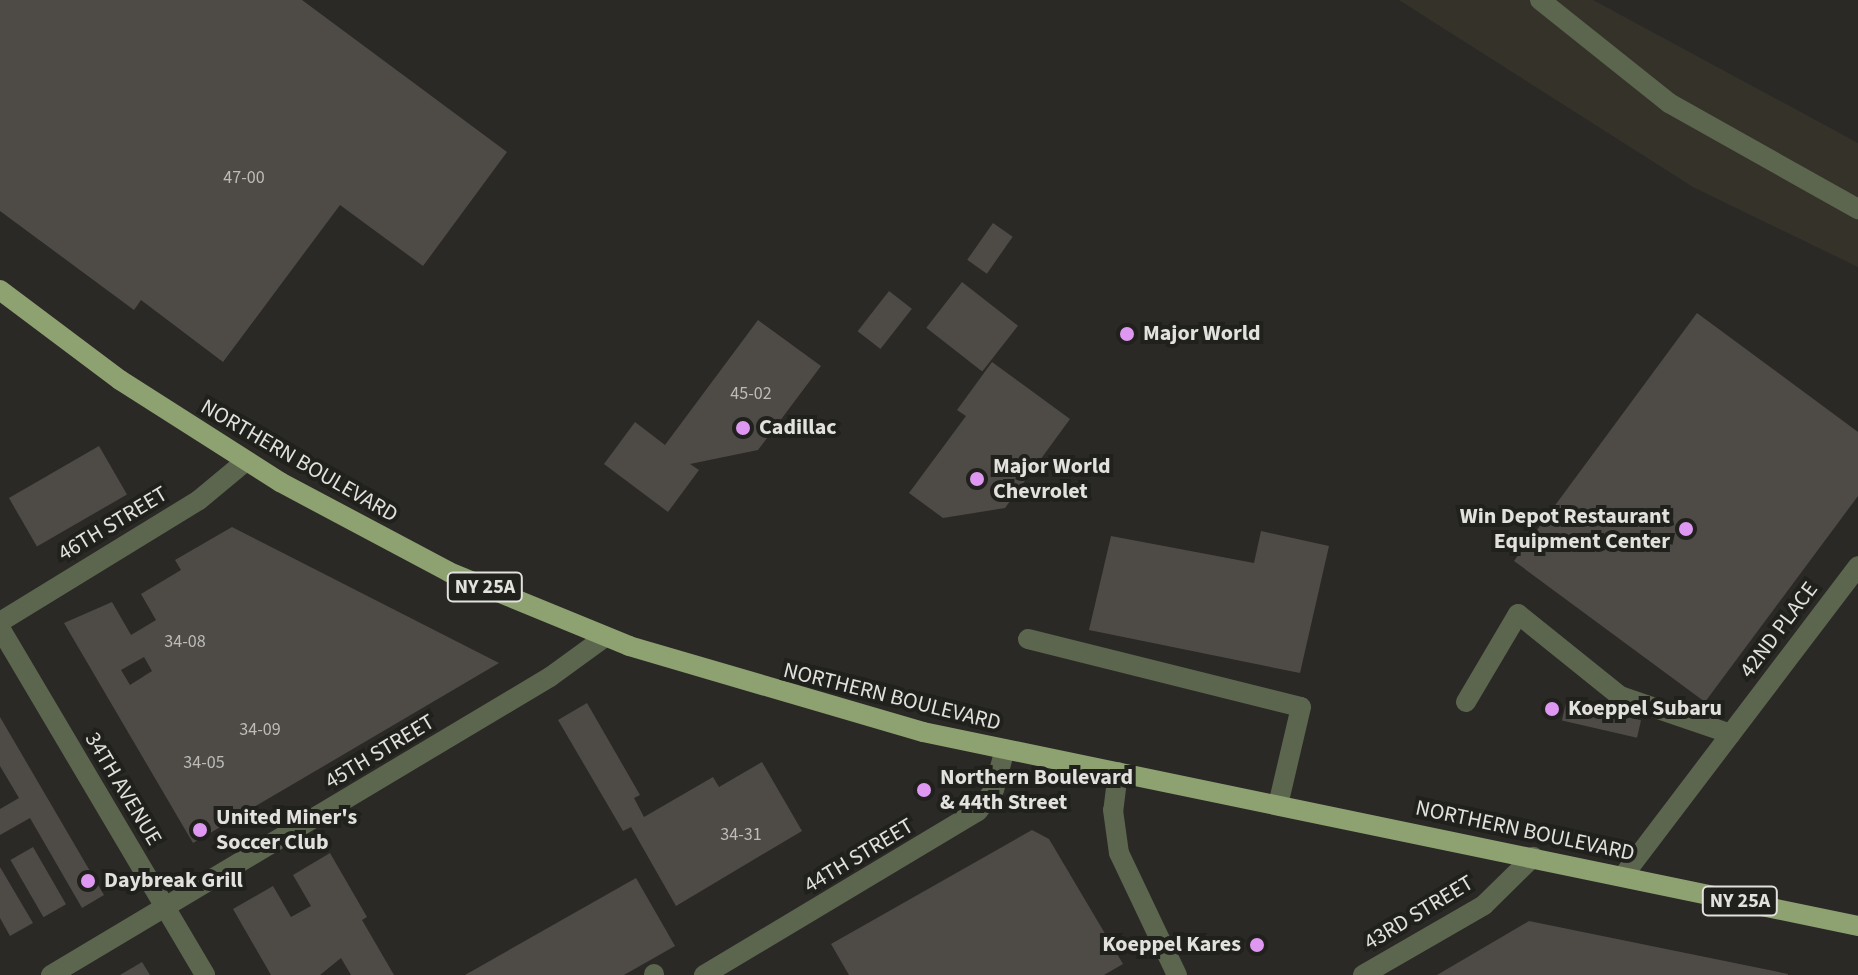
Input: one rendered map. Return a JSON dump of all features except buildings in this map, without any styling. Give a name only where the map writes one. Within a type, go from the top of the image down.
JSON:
[{"type":"main road","name":"NORTHERN BOULEVARD","points":[[0,290],[120,380],[246,461],[449,572],[605,637],[822,707],[1005,749],[1858,926]]},
{"type":"street","points":[[1540,0],[1669,103],[1858,209]]},
{"type":"street","name":"46TH STREET","points":[[0,625],[199,500],[246,461]]},
{"type":"street","name":"42ND PLACE","points":[[1623,876],[1858,566]]},
{"type":"street","points":[[1466,702],[1518,614],[1620,696],[1731,734]]},
{"type":"street","name":"34TH AVENUE","points":[[0,625],[205,975]]},
{"type":"street","name":"45TH STREET","points":[[51,975],[550,677],[605,637]]},
{"type":"street","points":[[1028,639],[1301,707],[1278,805]]},
{"type":"street","name":"44TH STREET","points":[[704,975],[978,811],[994,790],[1005,749]]},
{"type":"street","points":[[1118,772],[1113,810],[1119,853],[1177,975]]},
{"type":"street","name":"43RD STREET","points":[[1363,975],[1484,905],[1533,857]]},
{"type":"shaded area","points":[[1399,0],[1593,0],[1858,143],[1858,267],[1693,187]]},
{"type":"place","name":"Major World","points":[[1127,334]]},
{"type":"place","name":"Cadillac","points":[[743,428]]},
{"type":"place","name":"Major World Chevrolet","points":[[977,479]]},
{"type":"place","name":"Win Depot Restaurant Equipment Center","points":[[1686,529]]},
{"type":"place","name":"Koeppel Subaru","points":[[1552,709]]},
{"type":"place","name":"Northern Boulevard & 44th Street","points":[[924,790]]},
{"type":"place","name":"United Miner's Soccer Club","points":[[200,830]]},
{"type":"place","name":"Daybreak Grill","points":[[88,881]]},
{"type":"place","name":"Koeppel Kares","points":[[1257,945]]}]
